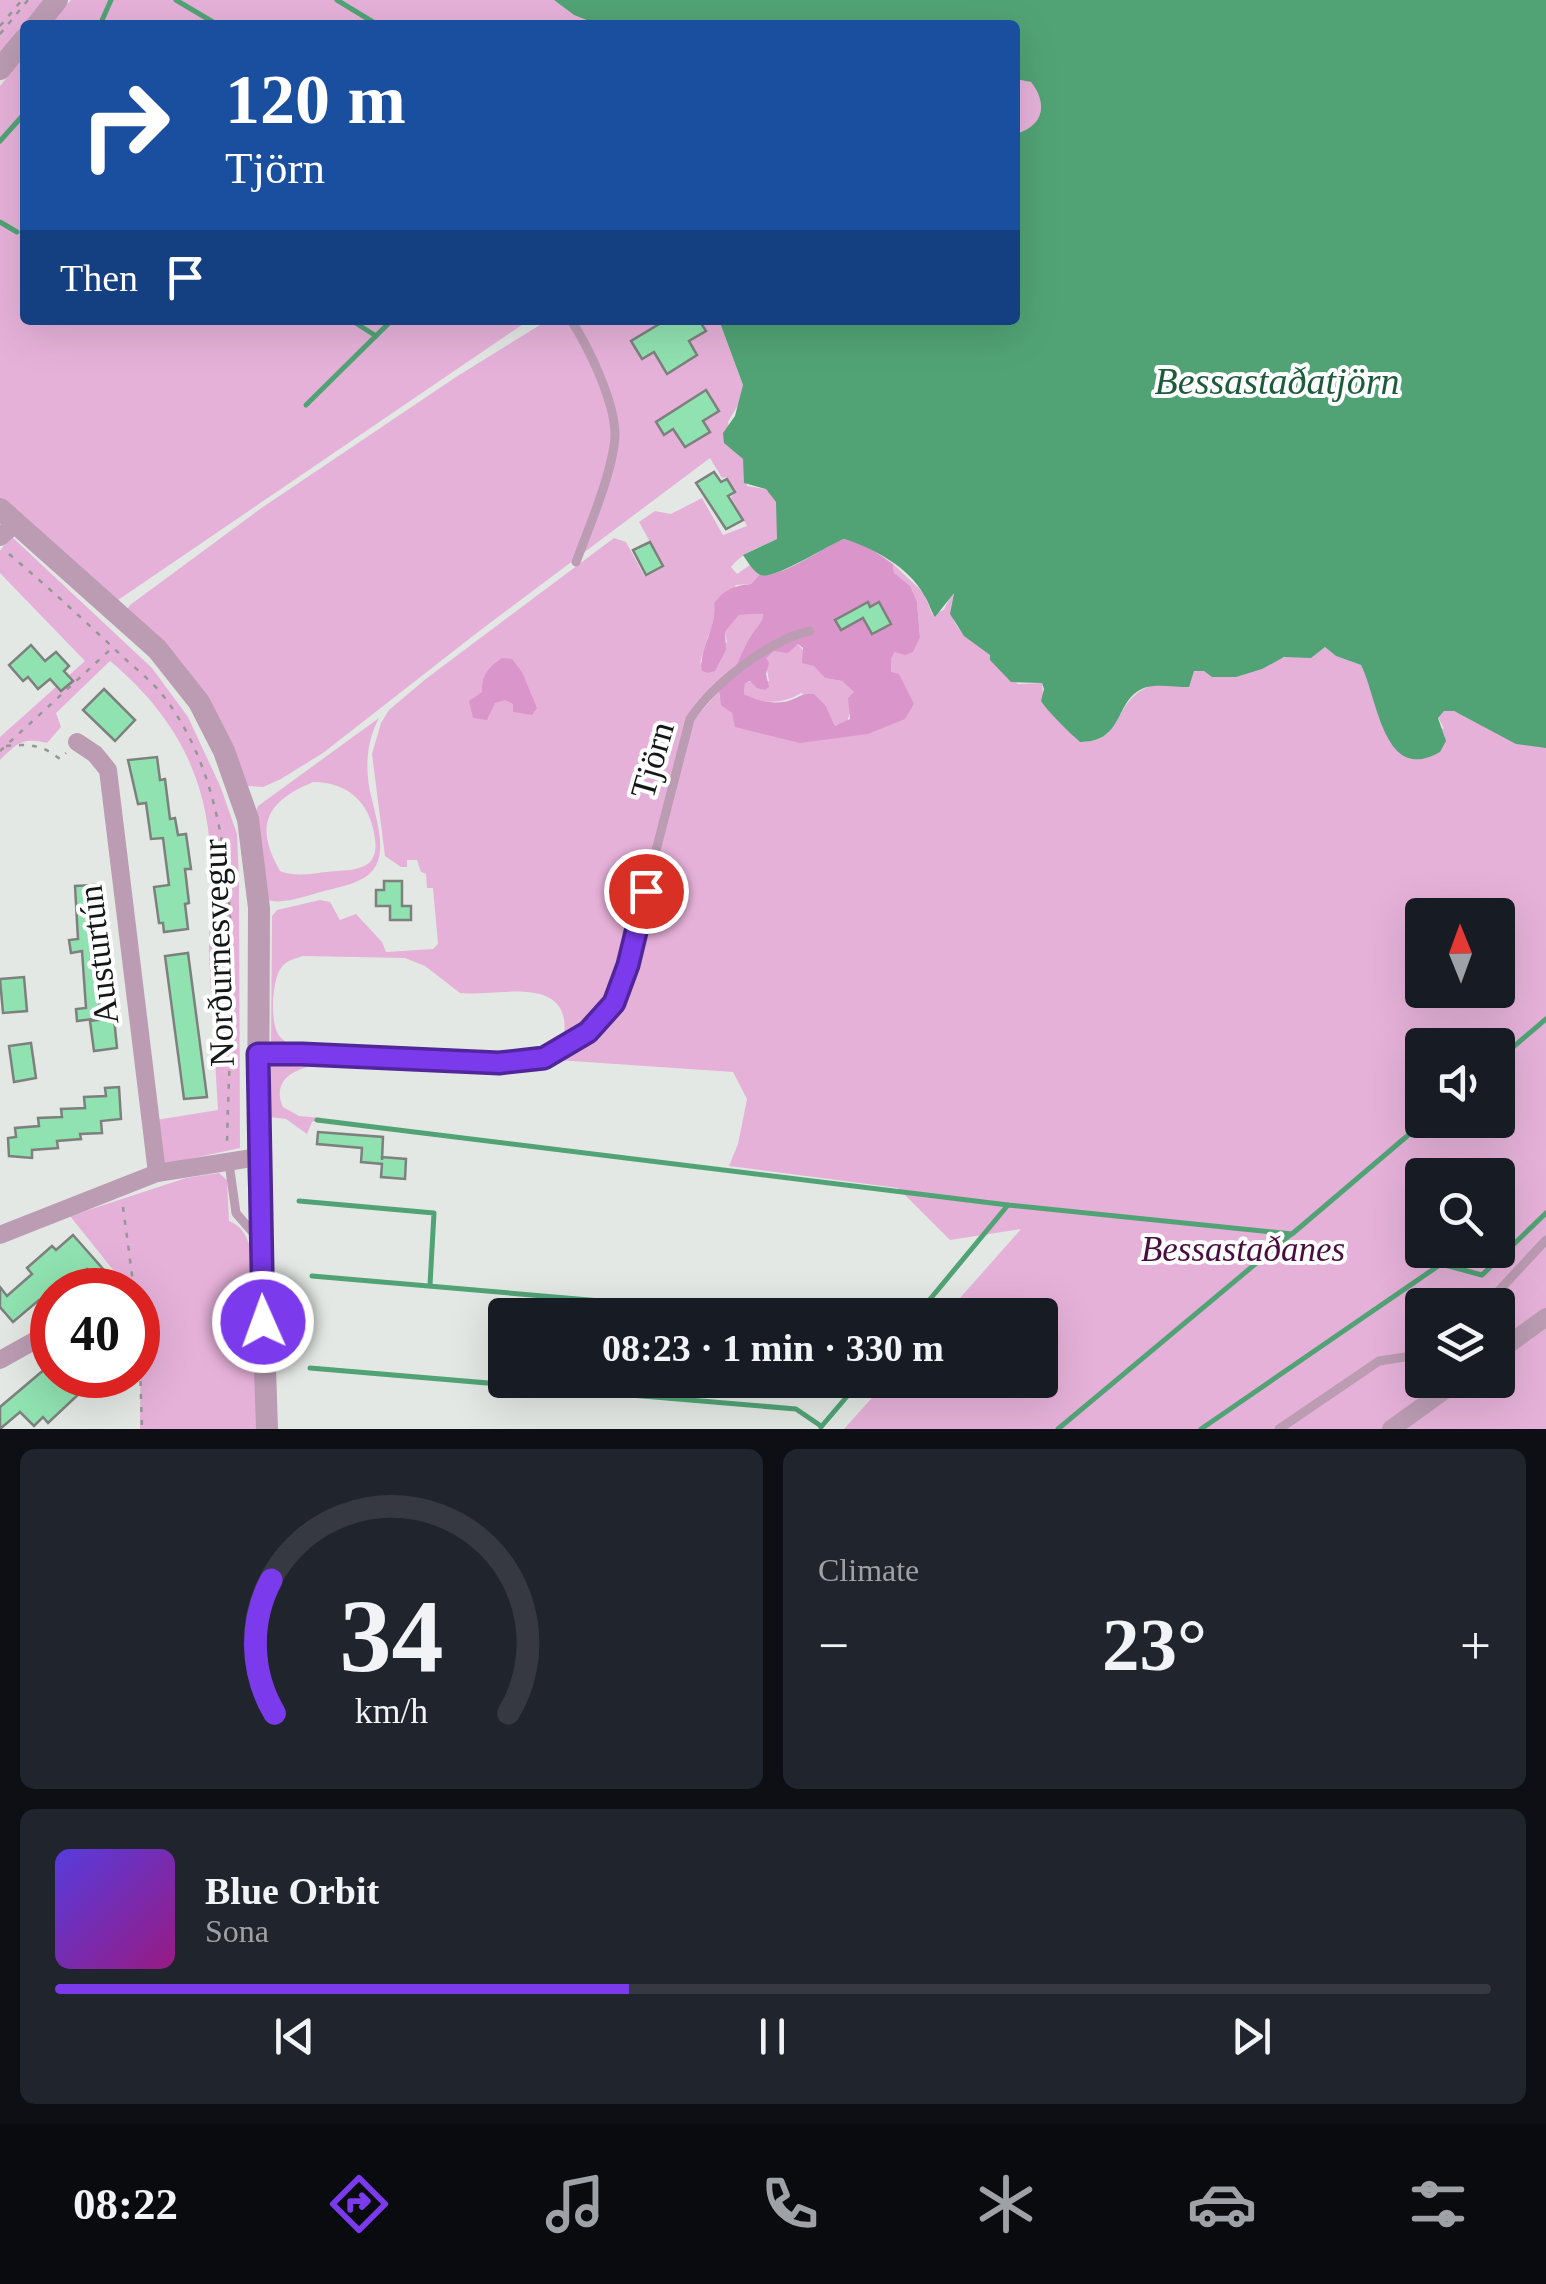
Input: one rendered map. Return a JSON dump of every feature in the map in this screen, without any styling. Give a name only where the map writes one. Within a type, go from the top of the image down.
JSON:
[{"type":"street","points":[[40,20],[57,0]]},
{"type":"street","points":[[0,69],[20,45]]},
{"type":"street","name":"Norðurnesvegur","points":[[5,523],[157,649],[198,702],[224,751],[248,819],[258,888],[258,1157],[267,1429]]},
{"type":"street","name":"Austurtún","points":[[78,742],[108,770],[157,1173]]},
{"type":"street","points":[[0,1234],[157,1173],[258,1157]]},
{"type":"street","points":[[1515,1340],[1546,1318]]},
{"type":"street","points":[[0,1360],[30,1344]]},
{"type":"street","points":[[1392,1429],[1430,1398]]},
{"type":"lane","points":[[574,325],[610,402],[615,437],[599,503],[576,562]]},
{"type":"lane","name":"Tjörn","points":[[258,1054],[525,1062],[544,1058],[588,1032],[604,1016],[622,986],[690,718],[703,700],[750,663],[784,640],[810,631]]},
{"type":"lane","points":[[228,1160],[236,1213],[260,1242]]},
{"type":"lane","points":[[1501,1288],[1546,1240]]},
{"type":"lane","points":[[1279,1429],[1379,1361],[1405,1357]]},
{"type":"path","points":[[0,26],[22,0]]},
{"type":"path","points":[[0,34],[28,0]]},
{"type":"path","points":[[0,546],[160,693],[191,741],[211,798],[223,856],[230,933],[228,1160]]},
{"type":"path","points":[[0,751],[114,648]]},
{"type":"path","points":[[4,746],[32,744],[60,759],[78,742]]},
{"type":"path","points":[[121,1188],[131,1268]]},
{"type":"path","points":[[141,1398],[142,1429]]},
{"type":"green space","points":[[0,0],[49,0],[32,20],[20,20],[20,34],[0,57]]},
{"type":"green space","points":[[71,0],[554,0],[586,20],[54,20]]},
{"type":"green space","points":[[20,62],[20,325],[522,325],[118,600],[0,504],[0,86]]},
{"type":"green space","points":[[1020,80],[1031,82],[1041,106],[1037,120],[1020,132]]},
{"type":"green space","points":[[540,325],[721,325],[743,385],[741,400],[728,422],[732,446],[743,459],[747,486],[766,489],[777,502],[777,539],[746,554],[731,567],[737,574],[750,565],[759,575],[751,584],[736,585],[708,636],[700,663],[727,642],[725,632],[739,615],[763,614],[760,626],[750,637],[738,669],[696,703],[686,720],[624,969],[607,1008],[563,1043],[564,1020],[558,1005],[547,997],[531,992],[460,993],[425,966],[405,958],[303,956],[281,968],[273,1010],[275,1028],[281,1037],[307,1050],[280,1049],[271,1045],[272,916],[277,910],[320,900],[330,902],[340,920],[356,914],[382,942],[386,952],[433,949],[438,944],[433,888],[427,888],[426,874],[421,872],[417,860],[407,860],[407,867],[401,867],[385,856],[372,754],[389,710],[614,538],[626,542],[645,577],[664,567],[639,522],[655,511],[671,514],[702,498],[723,535],[747,526],[731,497],[736,492],[710,458],[323,753],[263,787],[248,786],[127,610],[260,509]]},
{"type":"green space","points":[[11,536],[152,668],[188,717],[221,788],[237,834],[240,1148],[162,1165],[156,1120],[218,1110],[209,949],[209,840],[197,781],[172,729],[110,661],[56,713],[61,727],[47,743],[21,743],[0,760],[0,737],[85,661],[0,573],[0,551]]},
{"type":"green space","name":"Bessastaðanes","points":[[893,564],[924,593],[932,614],[944,610],[954,593],[952,615],[959,629],[1018,684],[1042,683],[1054,717],[1061,719],[1080,742],[1103,737],[1133,697],[1162,680],[1194,671],[1239,676],[1277,659],[1308,656],[1325,647],[1336,656],[1361,665],[1372,686],[1379,716],[1444,729],[1438,717],[1444,711],[1454,711],[1473,721],[1546,639],[1546,1429],[844,1429],[872,1398],[1058,1398],[1058,1298],[960,1298],[1021,1229],[950,1240],[898,1188],[729,1166],[747,1099],[733,1072],[557,1060],[600,1025],[616,1005],[629,977],[692,722],[719,691],[720,699],[732,713],[868,734],[891,672],[891,659],[895,652],[920,637],[917,602],[894,573]]},
{"type":"green space","points":[[798,644],[825,678],[842,681],[855,692],[847,723],[835,726],[826,706],[801,693],[772,702],[744,694],[745,682],[769,681],[765,658]]},
{"type":"green space","points":[[379,718],[367,770],[380,850],[369,874],[351,884],[294,899],[264,899],[254,816],[258,806]],"holes":[[[313,782],[326,783],[356,797],[369,815],[375,839],[373,858],[367,865],[350,870],[303,874],[280,871],[267,840],[270,816],[285,797],[298,789]]]},
{"type":"green space","points":[[271,1060],[333,1060],[293,1073],[281,1086],[283,1107],[299,1116],[322,1118],[312,1122],[307,1134],[286,1119],[270,1117]]},
{"type":"green space","points":[[219,1173],[227,1180],[229,1221],[245,1234],[252,1254],[259,1429],[140,1429],[140,1398],[160,1398],[160,1268],[112,1268],[70,1216],[186,1178]]},
{"type":"shaded area","points":[[844,539],[867,546],[893,564],[894,573],[910,586],[917,602],[920,637],[913,652],[895,652],[891,659],[891,672],[899,674],[914,704],[905,719],[868,734],[800,743],[735,727],[732,713],[721,705],[719,691],[763,614],[739,615],[725,632],[726,650],[715,671],[708,673],[702,671],[702,662],[714,604],[730,589],[751,584],[759,575],[779,572]],"holes":[[[798,644],[803,648],[802,663],[814,666],[825,678],[842,681],[854,692],[848,698],[850,719],[835,726],[826,706],[814,694],[777,702],[744,694],[745,683],[750,681],[757,688],[769,687],[766,658],[774,651],[788,653]]]},
{"type":"shaded area","points":[[502,658],[512,659],[522,672],[537,708],[532,715],[513,712],[513,704],[505,700],[495,703],[487,720],[473,718],[469,701],[482,692],[487,672]]},
{"type":"water","name":"Bessastaðatjörn","points":[[554,0],[1546,0],[1546,748],[1516,744],[1454,711],[1444,711],[1438,718],[1446,741],[1440,752],[1421,759],[1406,757],[1394,748],[1386,733],[1361,665],[1336,656],[1325,647],[1311,658],[1284,657],[1236,677],[1212,677],[1204,671],[1194,671],[1189,687],[1147,687],[1129,700],[1106,735],[1080,742],[1041,701],[1042,683],[1011,682],[990,660],[990,655],[964,636],[950,614],[954,593],[935,617],[909,576],[878,553],[844,539],[776,573],[757,573],[743,555],[777,539],[776,502],[766,489],[744,483],[743,459],[724,443],[723,433],[735,416],[743,385],[721,325],[1020,325],[1020,132],[1037,120],[1041,106],[1031,82],[1020,80],[1020,20],[586,20]]},
{"type":"building","points":[[658,325],[702,325],[706,331],[689,341],[697,355],[667,374],[654,352],[642,359],[631,341]]},
{"type":"building","points":[[706,390],[719,411],[703,421],[710,432],[685,447],[673,429],[664,435],[656,422]]},
{"type":"building","points":[[714,472],[721,482],[727,479],[735,492],[728,496],[743,520],[726,529],[696,483]]},
{"type":"building","points":[[650,542],[663,566],[646,575],[633,550]]},
{"type":"building","points":[[868,602],[870,607],[879,602],[891,624],[872,634],[863,618],[841,630],[835,620]]},
{"type":"building","points":[[31,645],[45,661],[56,652],[69,666],[64,671],[73,681],[61,691],[50,679],[38,689],[28,677],[23,681],[9,665]]},
{"type":"building","points":[[104,689],[135,720],[115,741],[83,710]]},
{"type":"building","points":[[157,757],[160,780],[165,779],[170,819],[175,818],[178,835],[186,834],[191,869],[185,869],[188,929],[164,932],[154,887],[169,885],[163,838],[151,839],[146,803],[138,804],[128,760]]},
{"type":"building","points":[[384,881],[402,881],[402,906],[411,906],[411,920],[390,920],[390,906],[376,906],[376,890],[384,890]]},
{"type":"building","points":[[94,885],[96,915],[88,916],[93,954],[104,953],[107,989],[98,989],[101,1018],[77,1021],[76,1009],[86,1008],[82,951],[71,953],[69,940],[78,939],[75,886]]},
{"type":"building","points":[[188,953],[207,1097],[184,1099],[165,956]]},
{"type":"building","points":[[24,977],[27,1011],[3,1013],[0,979]]},
{"type":"building","points":[[114,1018],[117,1048],[94,1051],[90,1021]]},
{"type":"building","points":[[31,1043],[36,1078],[14,1082],[9,1046]]},
{"type":"building","points":[[119,1087],[121,1119],[101,1121],[102,1133],[57,1141],[58,1148],[32,1150],[32,1158],[9,1156],[8,1138],[16,1137],[15,1128],[39,1126],[38,1118],[62,1117],[61,1109],[85,1108],[84,1097],[106,1096],[105,1088]]},
{"type":"building","points":[[318,1132],[383,1137],[382,1157],[406,1159],[405,1179],[381,1177],[382,1164],[361,1162],[362,1148],[317,1144]]},
{"type":"building","points":[[73,1235],[102,1268],[30,1268],[30,1272],[27,1268],[52,1246],[56,1250]]},
{"type":"building","points":[[30,1276],[30,1308],[13,1322],[0,1307],[0,1287],[7,1296]]},
{"type":"building","points":[[30,1382],[30,1398],[75,1398],[48,1423],[43,1417],[34,1426],[20,1412],[0,1429],[0,1407]]},
{"type":"waterway","points":[[102,20],[111,0]]},
{"type":"waterway","points":[[176,0],[210,20]]},
{"type":"waterway","points":[[337,0],[370,20]]},
{"type":"waterway","points":[[0,141],[20,119]]},
{"type":"waterway","points":[[0,222],[17,232]]},
{"type":"waterway","points":[[359,325],[376,336]]},
{"type":"waterway","points":[[306,405],[387,325]]},
{"type":"waterway","points":[[1515,1045],[1546,1019]]},
{"type":"waterway","points":[[317,1120],[1008,1205]]},
{"type":"waterway","points":[[931,1298],[1008,1205],[1292,1234],[1405,1138]]},
{"type":"waterway","points":[[299,1201],[434,1213],[430,1285]]},
{"type":"waterway","points":[[1201,1429],[1441,1264],[1482,1275],[1546,1213]]},
{"type":"waterway","points":[[1058,1429],[1290,1235]]},
{"type":"waterway","points":[[312,1276],[567,1298]]},
{"type":"waterway","points":[[310,1368],[796,1409],[821,1426]]},
{"type":"waterway","points":[[821,1427],[846,1398]]},
{"type":"route","points":[[263,1322],[258,1054],[499,1063],[544,1058],[588,1032],[614,1003],[622,986],[646,891]]}]
